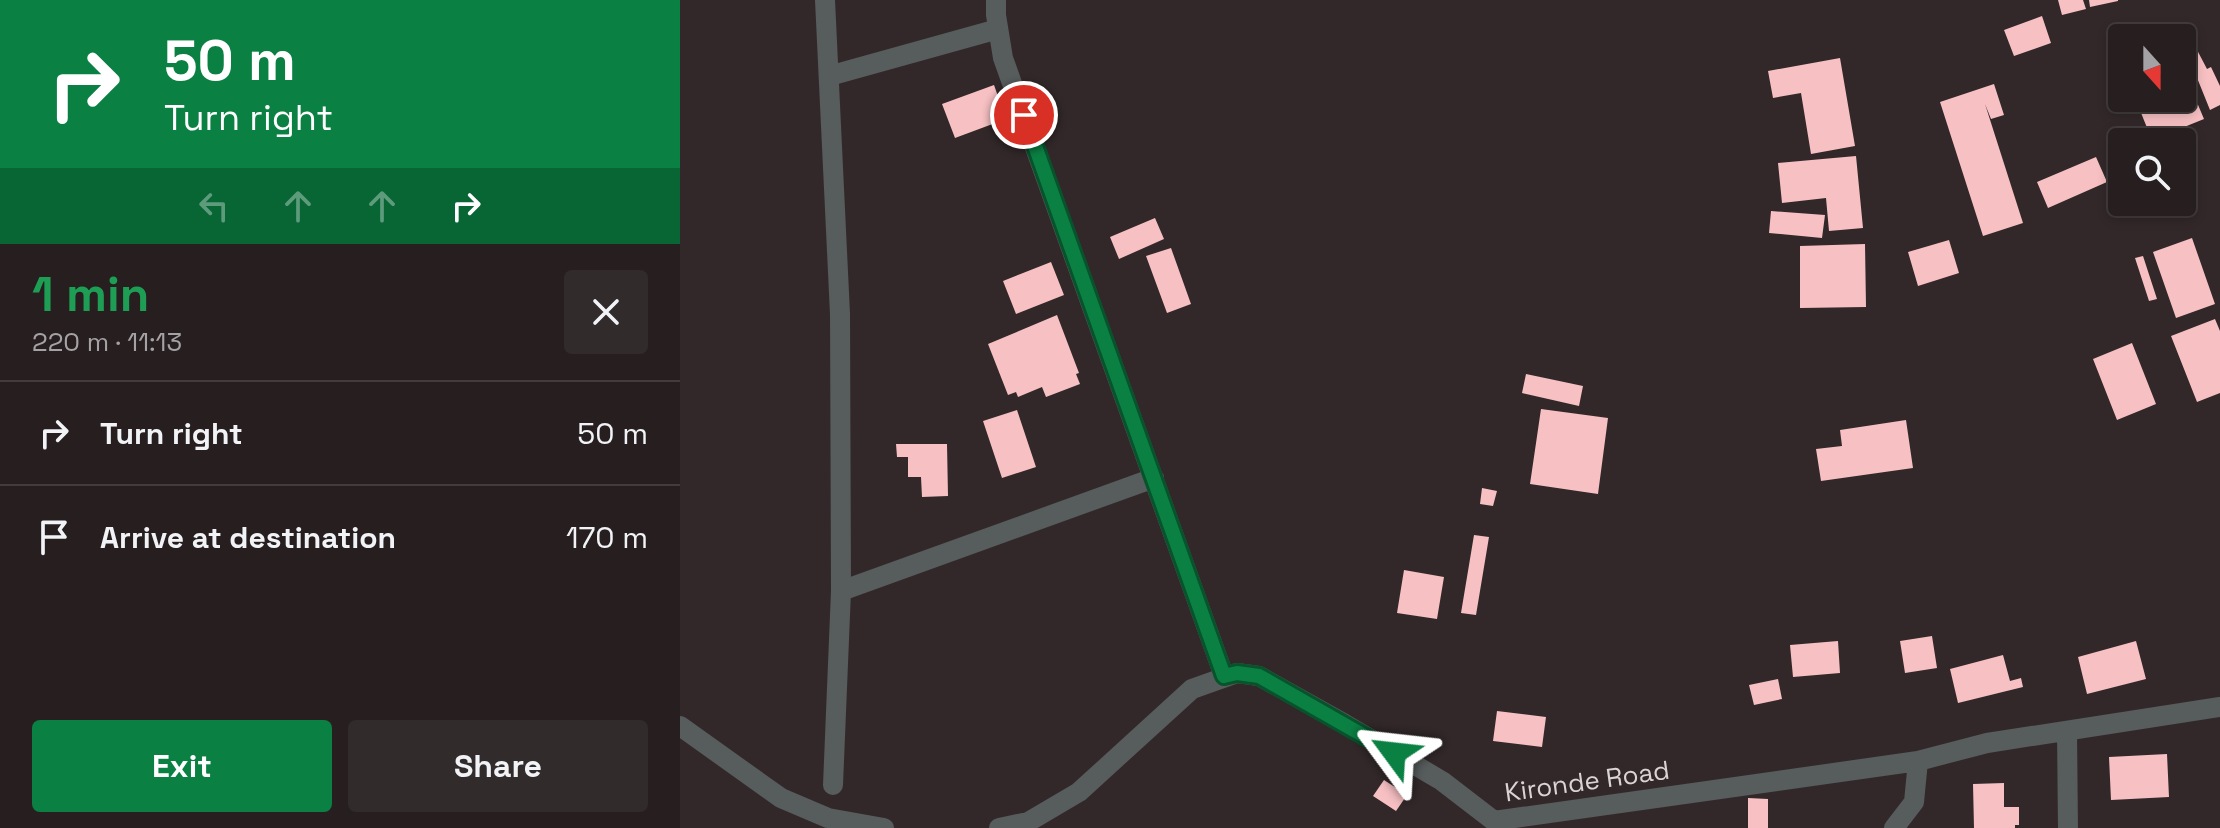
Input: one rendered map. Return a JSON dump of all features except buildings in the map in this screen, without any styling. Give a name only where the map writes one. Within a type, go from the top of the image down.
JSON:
[{"type":"street","points":[[825,0],[840,314],[841,591],[833,785]]},
{"type":"street","points":[[996,0],[1003,58],[1224,676]]},
{"type":"street","points":[[829,76],[998,29]]},
{"type":"street","points":[[841,591],[1154,478]]},
{"type":"street","name":"Kironde Road","points":[[999,828],[1028,822],[1079,792],[1192,689],[1237,673],[1259,676],[1442,781],[1494,825],[1918,761],[1987,743],[2220,707]]},
{"type":"street","points":[[680,726],[781,798],[828,818],[884,828]]},
{"type":"street","points":[[2067,731],[2068,828]]},
{"type":"street","points":[[1894,828],[1914,802],[1918,761]]},
{"type":"route","points":[[1024,115],[1224,676],[1237,673],[1259,676],[1394,753]]}]
